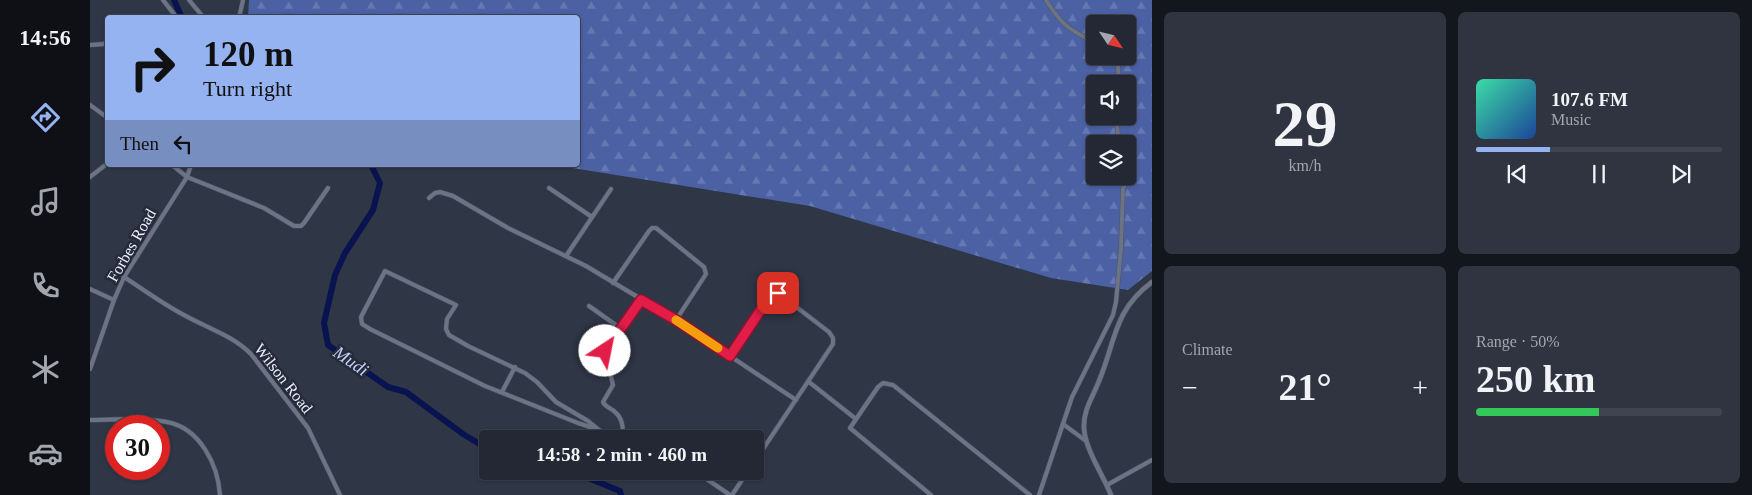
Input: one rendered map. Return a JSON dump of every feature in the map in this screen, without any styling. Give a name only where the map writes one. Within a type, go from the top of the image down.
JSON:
[{"type":"street","points":[[163,0],[174,15]]},
{"type":"street","points":[[189,0],[202,15]]},
{"type":"street","points":[[240,15],[243,0]]},
{"type":"street","points":[[1046,0],[1057,18],[1068,28],[1086,38]]},
{"type":"street","points":[[90,45],[105,43]]},
{"type":"street","points":[[90,105],[105,116]]},
{"type":"street","points":[[90,177],[105,165]]},
{"type":"street","points":[[175,167],[187,176],[264,208],[294,226],[301,226],[304,223],[328,188]]},
{"type":"street","name":"Forbes Road","points":[[90,369],[124,277],[187,176],[190,167]]},
{"type":"street","points":[[1039,495],[1072,397],[1112,316],[1116,302],[1125,185]]},
{"type":"street","points":[[549,188],[592,218]]},
{"type":"street","points":[[566,256],[611,189]]},
{"type":"street","points":[[429,198],[435,193],[440,192],[453,196],[508,228],[566,256],[676,320],[796,400]]},
{"type":"street","points":[[613,282],[649,231],[652,228],[656,228],[704,267],[706,271],[706,274],[676,320]]},
{"type":"street","points":[[385,271],[456,305],[447,319],[446,328],[449,335],[468,346],[515,367],[536,382],[556,402],[588,421],[598,430],[502,392],[445,366],[362,324],[361,316],[364,309],[385,271]]},
{"type":"street","name":"Wilson Road","points":[[124,277],[186,316],[230,337],[251,354],[308,428],[340,495]]},
{"type":"street","points":[[1111,495],[1086,441],[1084,428],[1086,410],[1102,374],[1120,318],[1134,299],[1152,282]]},
{"type":"street","points":[[90,289],[114,300]]},
{"type":"street","points":[[730,356],[766,302],[773,294],[778,293],[829,332],[833,338],[832,344],[764,448]]},
{"type":"street","points":[[590,371],[641,300]]},
{"type":"street","points":[[589,306],[620,328]]},
{"type":"street","points":[[606,347],[605,351],[613,385],[603,402],[605,406],[617,413],[621,419],[623,430]]},
{"type":"street","points":[[502,392],[515,367]]},
{"type":"street","points":[[808,382],[856,419]]},
{"type":"street","points":[[931,495],[850,428],[878,387],[883,383],[890,383],[1030,495]]},
{"type":"street","points":[[90,420],[167,422],[185,429],[205,450],[213,463],[219,483],[220,495]]},
{"type":"street","points":[[1063,424],[1086,441]]},
{"type":"street","points":[[1107,485],[1152,460]]},
{"type":"street","points":[[708,480],[731,495],[742,480]]},
{"type":"green space","points":[[249,0],[1152,0],[1152,271],[1128,290],[1051,278],[810,206],[566,167],[580,167],[580,15],[248,15]]},
{"type":"waterway","name":"Mudi","points":[[174,0],[181,15]]},
{"type":"waterway","name":"Mudi","points":[[372,167],[380,183],[373,210],[345,253],[335,275],[324,323],[328,345],[388,387],[406,392],[479,444]]},
{"type":"waterway","name":"Mudi","points":[[593,480],[620,491],[621,495]]},
{"type":"slow traffic","points":[[676,320],[718,348]]},
{"type":"route","points":[[605,351],[641,300],[676,320],[730,356],[766,302],[773,294],[778,293]]}]
